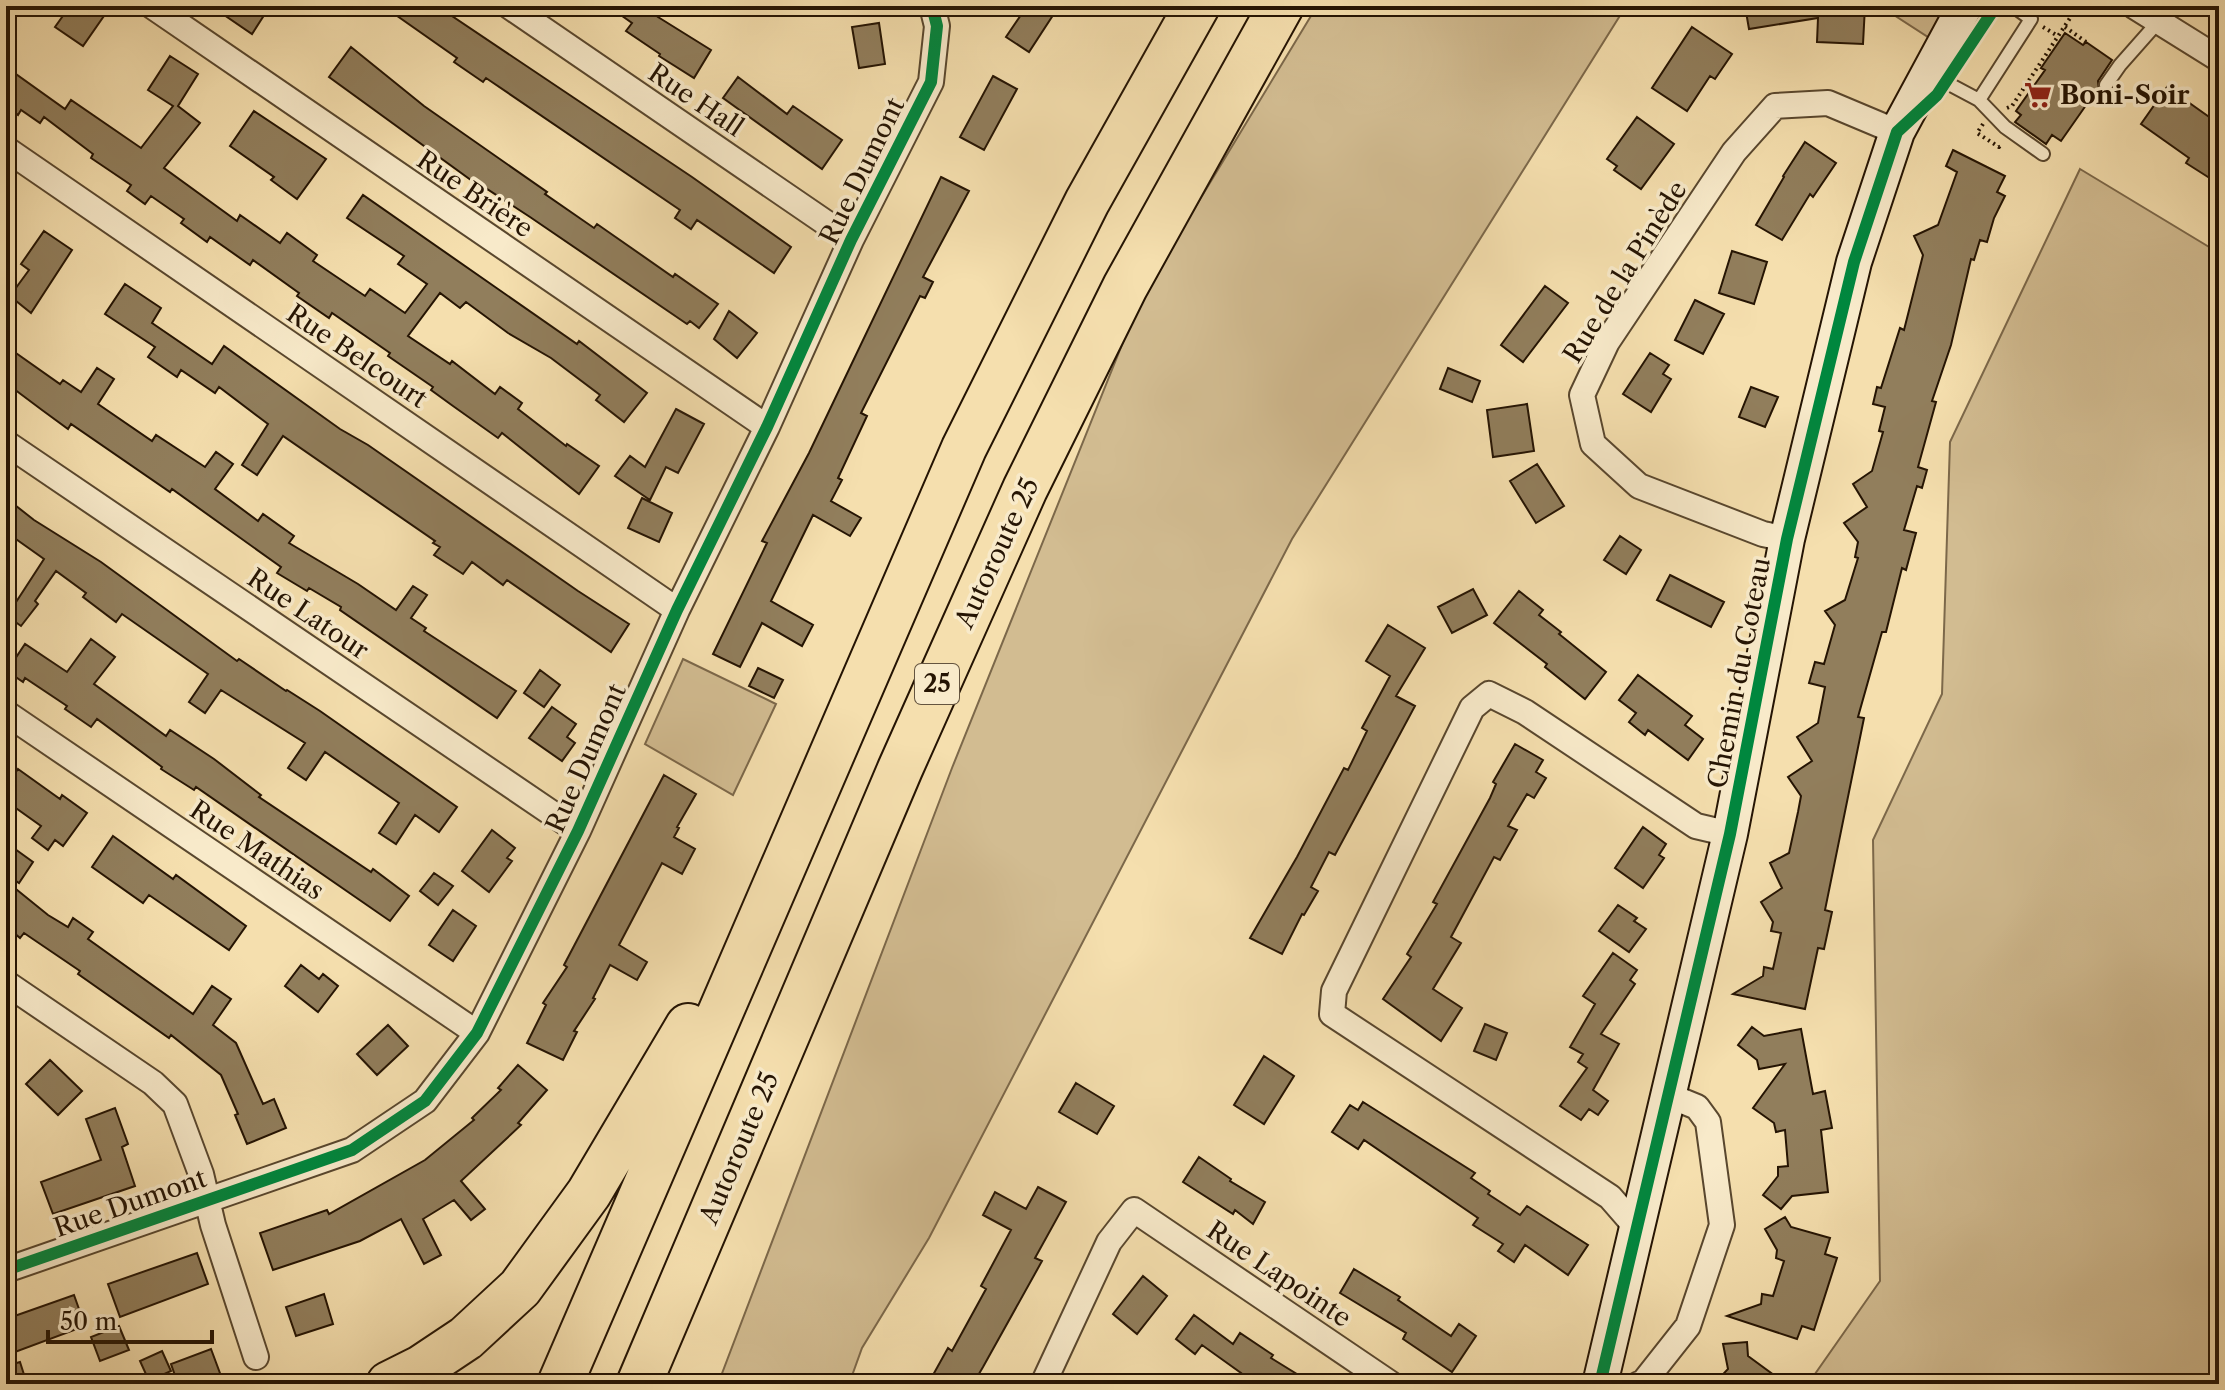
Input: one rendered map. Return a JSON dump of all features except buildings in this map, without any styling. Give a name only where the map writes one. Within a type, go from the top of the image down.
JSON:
[{"type":"highway","points":[[560,1384],[920,546],[982,411],[1081,213],[1197,6]]},
{"type":"highway","name":"Autoroute 25","points":[[639,1384],[905,757],[1025,489],[1130,278],[1281,6]]},
{"type":"highway","points":[[389,1384],[421,1368],[466,1338],[504,1304],[532,1273],[605,1167],[783,865]]},
{"type":"street","name":"Rue Brière","points":[[152,6],[767,427]]},
{"type":"street","name":"Rue Hall","points":[[509,6],[851,240]]},
{"type":"street","name":"Rue Dumont","points":[[6,1270],[352,1150],[425,1101],[477,1033],[578,831],[677,610],[767,427],[851,240],[931,82],[937,26],[932,6]]},
{"type":"street","name":"Chemin du Coteau","points":[[1600,1384],[1730,834],[1787,539],[1854,262],[1897,132],[1965,6]]},
{"type":"street","points":[[2134,6],[2219,59]]},
{"type":"street","name":"Rue de la Pinède","points":[[1787,539],[1763,534],[1639,486],[1593,444],[1582,395],[1607,342],[1734,152],[1775,106],[1828,103],[1897,132]]},
{"type":"street","name":"Rue Belcourt","points":[[6,149],[677,610]]},
{"type":"street","name":"Rue Latour","points":[[6,443],[578,831]]},
{"type":"street","points":[[1637,1228],[1610,1197],[1332,1014],[1334,991],[1472,708],[1489,694],[1525,712],[1696,826],[1730,834]]},
{"type":"street","name":"Rue Mathias","points":[[6,713],[477,1033]]},
{"type":"street","points":[[6,983],[153,1083],[170,1098],[180,1114],[256,1357]]},
{"type":"street","points":[[1639,1384],[1643,1383],[1688,1326],[1722,1225],[1708,1122],[1697,1107],[1670,1096]]},
{"type":"street","name":"Rue Lapointe","points":[[1043,1384],[1109,1242],[1134,1210],[1391,1384]]},
{"type":"lane","points":[[1979,100],[2031,19],[2013,6]]},
{"type":"lane","points":[[2106,85],[2158,22]]},
{"type":"lane","points":[[1928,73],[1979,100],[2005,127],[2043,154]]},
{"type":"path","points":[[2012,106],[2078,6]]},
{"type":"path","points":[[2064,27],[2086,42]]},
{"type":"path","points":[[2025,86],[2031,90]]},
{"type":"path","points":[[1977,133],[1999,147]]},
{"type":"shaded area","points":[[1317,6],[1626,6],[1292,539],[929,1238],[862,1348],[849,1384],[718,1384],[952,768],[1142,295]]},
{"type":"shaded area","points":[[1880,6],[1947,6],[1928,37]]},
{"type":"shaded area","points":[[2080,169],[2219,253],[2219,1384],[1808,1384],[1880,1281],[1873,840],[1942,694],[1950,442]]},
{"type":"shaded area","points":[[683,659],[776,704],[733,795],[645,744]]},
{"type":"cycle path","points":[[6,1270],[352,1150],[425,1101],[477,1033],[578,831],[677,610],[767,427],[851,240],[931,82],[937,26],[932,6]]},
{"type":"cycle path","points":[[1600,1384],[1730,834],[1787,539],[1854,262],[1897,132],[1937,95],[1996,6]]},
{"type":"place","name":"Boni-Soir","points":[[2038,95]]}]
